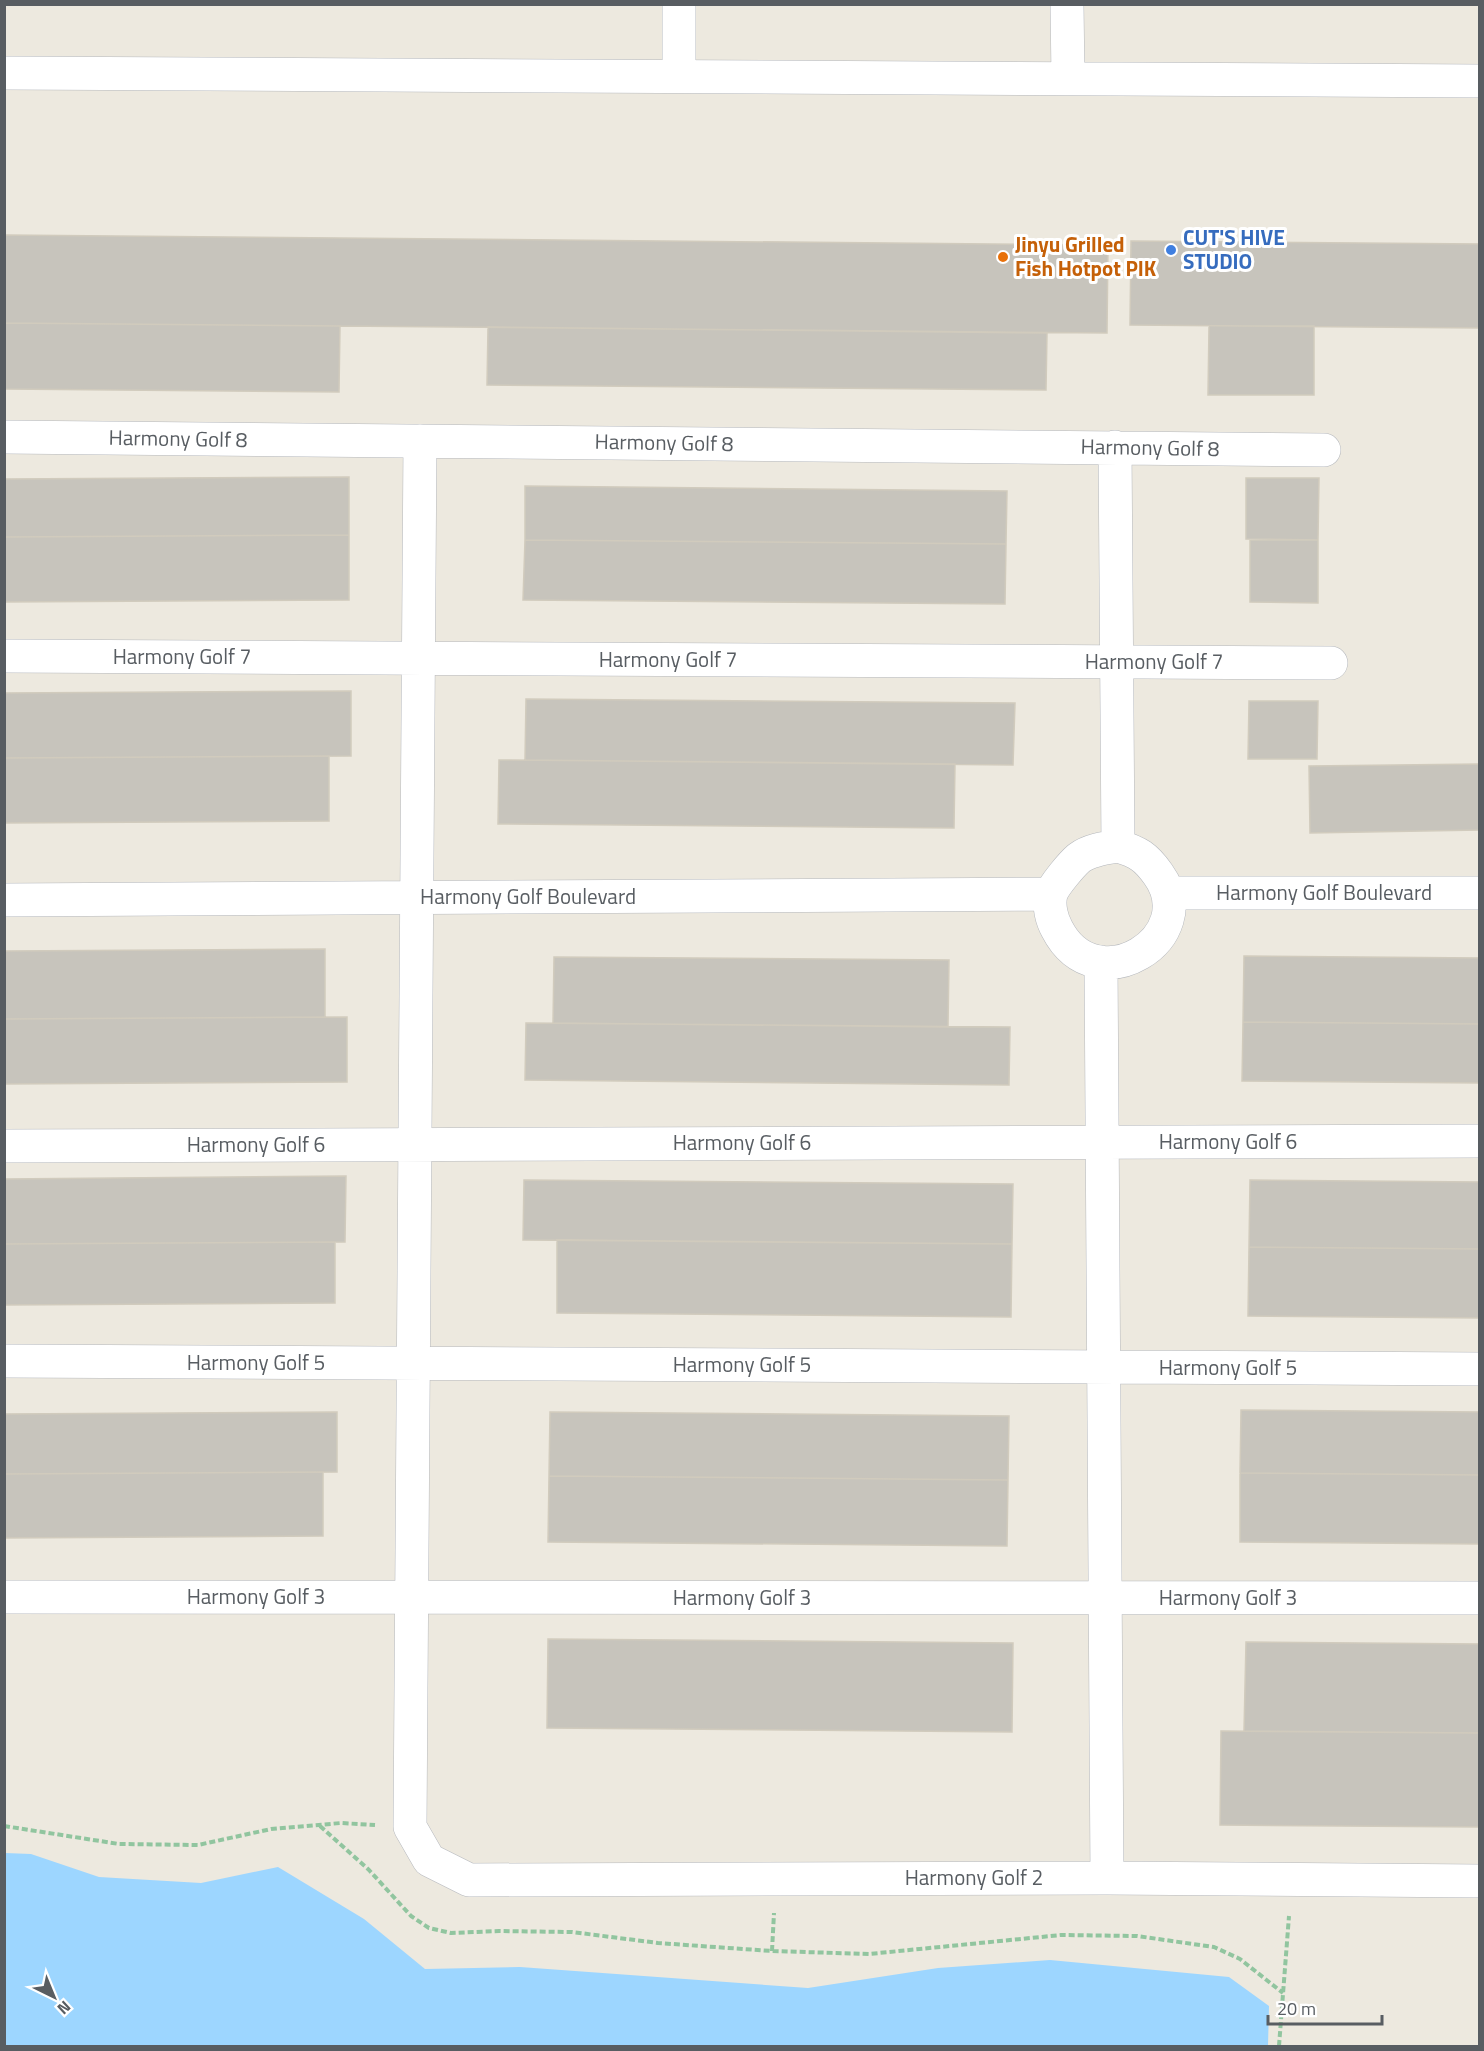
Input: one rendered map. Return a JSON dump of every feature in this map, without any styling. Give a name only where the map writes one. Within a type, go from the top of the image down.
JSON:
[{"type":"street","points":[[679,4],[679,76]]},
{"type":"street","points":[[1068,4],[1068,78]]},
{"type":"street","points":[[4,73],[1479,81]]},
{"type":"street","name":"Harmony Golf 8","points":[[4,437],[1324,450]]},
{"type":"street","points":[[410,1827],[420,441]]},
{"type":"street","points":[[1115,447],[1118,846]]},
{"type":"street","name":"Harmony Golf 7","points":[[4,656],[1331,663]]},
{"type":"street","points":[[1118,846],[1138,852],[1153,866],[1169,893],[1169,912],[1163,929],[1152,945],[1138,956],[1121,963],[1101,962],[1079,956],[1062,939],[1051,918],[1051,894],[1079,858],[1097,849],[1118,846]]},
{"type":"street","name":"Harmony Golf Boulevard","points":[[1169,893],[1479,894]]},
{"type":"street","name":"Harmony Golf Boulevard","points":[[4,900],[1051,894]]},
{"type":"street","points":[[1101,962],[1107,1878]]},
{"type":"street","name":"Harmony Golf 6","points":[[4,1146],[1479,1141]]},
{"type":"street","name":"Harmony Golf 5","points":[[4,1361],[1479,1369]]},
{"type":"street","name":"Harmony Golf 3","points":[[4,1597],[1479,1598]]},
{"type":"street","name":"Harmony Golf 2","points":[[410,1827],[429,1860],[469,1880],[1107,1878],[1479,1881]]},
{"type":"path","points":[[4,1826],[119,1844],[198,1845],[271,1829],[341,1823],[410,1827]]},
{"type":"path","points":[[320,1826],[369,1870],[411,1916],[429,1928],[451,1933],[572,1932],[658,1942],[772,1951],[869,1954],[1061,1935],[1137,1936],[1214,1947],[1240,1959],[1283,1994]]},
{"type":"path","points":[[1279,2046],[1292,1879]]},
{"type":"water","points":[[5,1853],[31,1854],[99,1877],[201,1883],[278,1867],[364,1919],[425,1969],[520,1967],[808,1988],[938,1968],[1050,1960],[1229,1977],[1269,2006],[1268,2046],[5,2046]]},
{"type":"building","points":[[4,235],[1108,245],[1107,333],[4,323]]},
{"type":"building","points":[[1131,241],[1480,244],[1480,328],[1130,325]]},
{"type":"building","points":[[4,323],[340,326],[339,392],[4,389]]},
{"type":"building","points":[[1209,326],[1314,326],[1314,395],[1208,395]]},
{"type":"building","points":[[488,327],[1047,333],[1046,390],[487,385]]},
{"type":"building","points":[[349,477],[349,535],[4,537],[4,479]]},
{"type":"building","points":[[1246,478],[1319,478],[1318,540],[1246,539]]},
{"type":"building","points":[[525,486],[1007,491],[1006,544],[525,540]]},
{"type":"building","points":[[349,535],[349,600],[4,602],[4,537]]},
{"type":"building","points":[[525,540],[1006,544],[1005,604],[523,600]]},
{"type":"building","points":[[1250,540],[1318,540],[1318,603],[1250,602]]},
{"type":"building","points":[[351,691],[351,756],[4,758],[4,693]]},
{"type":"building","points":[[526,699],[1015,703],[1013,765],[525,760]]},
{"type":"building","points":[[1249,701],[1318,701],[1317,759],[1248,759]]},
{"type":"building","points":[[329,756],[329,821],[4,823],[4,758]]},
{"type":"building","points":[[499,760],[955,764],[954,828],[498,824]]},
{"type":"building","points":[[1480,764],[1480,830],[1310,833],[1309,766]]},
{"type":"building","points":[[325,949],[325,1017],[4,1019],[4,951]]},
{"type":"building","points":[[1244,956],[1480,958],[1480,1024],[1243,1022]]},
{"type":"building","points":[[554,957],[949,960],[948,1027],[553,1023]]},
{"type":"building","points":[[347,1017],[347,1082],[4,1084],[4,1019]]},
{"type":"building","points":[[1243,1022],[1480,1024],[1480,1083],[1242,1081]]},
{"type":"building","points":[[526,1023],[1010,1027],[1009,1085],[525,1080]]},
{"type":"building","points":[[346,1176],[345,1242],[4,1244],[4,1179]]},
{"type":"building","points":[[524,1180],[1013,1184],[1012,1244],[523,1240]]},
{"type":"building","points":[[1250,1180],[1480,1182],[1480,1249],[1249,1247]]},
{"type":"building","points":[[557,1240],[1012,1244],[1011,1317],[557,1313]]},
{"type":"building","points":[[335,1242],[335,1303],[4,1305],[4,1244]]},
{"type":"building","points":[[1249,1247],[1480,1249],[1480,1318],[1248,1316]]},
{"type":"building","points":[[1241,1410],[1480,1412],[1480,1475],[1240,1473]]},
{"type":"building","points":[[337,1412],[337,1472],[4,1474],[4,1414]]},
{"type":"building","points":[[550,1412],[1009,1416],[1008,1480],[549,1476]]},
{"type":"building","points":[[323,1472],[323,1536],[4,1538],[4,1474]]},
{"type":"building","points":[[1240,1473],[1480,1475],[1480,1544],[1240,1542]]},
{"type":"building","points":[[549,1476],[1008,1480],[1007,1546],[548,1542]]},
{"type":"building","points":[[548,1639],[1013,1643],[1012,1732],[547,1728]]},
{"type":"building","points":[[1246,1642],[1480,1644],[1480,1733],[1244,1731]]},
{"type":"building","points":[[1221,1731],[1480,1733],[1480,1827],[1220,1825]]},
{"type":"place","name":"CUT'S HIVE STUDIO","points":[[1171,250]]},
{"type":"place","name":"Jinyu Grilled Fish Hotpot PIK","points":[[1003,257]]}]
